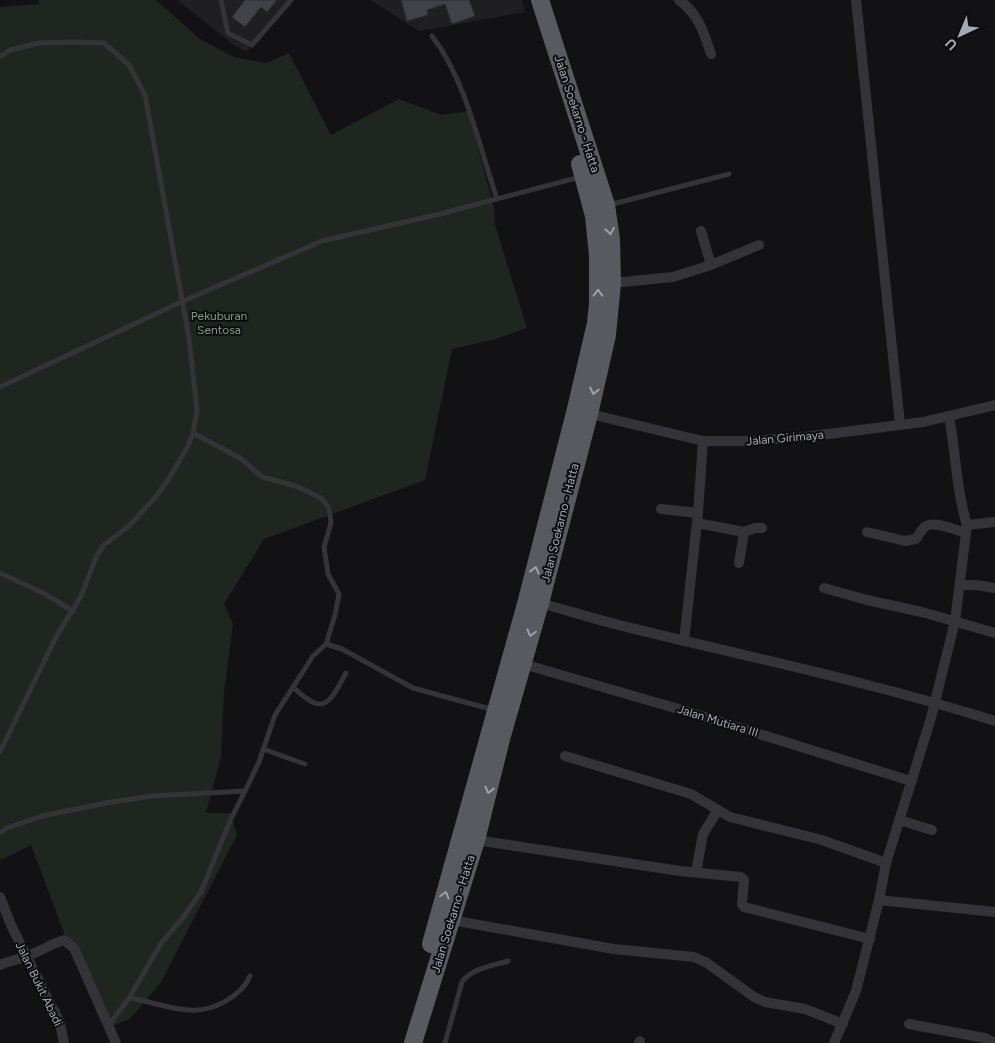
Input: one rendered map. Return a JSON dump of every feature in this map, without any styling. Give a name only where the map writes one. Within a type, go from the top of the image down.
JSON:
[{"type":"highway","name":"Jalan Soekarno - Hatta","points":[[402,1043],[435,954],[451,920],[476,840],[501,739],[540,603],[582,411],[596,323],[598,255],[594,216],[584,176],[528,0]]},
{"type":"highway","name":"Jalan Soekarno - Hatta","points":[[413,1043],[496,711],[582,411],[606,335],[612,283],[611,239],[606,205],[540,0]]},
{"type":"street","points":[[679,0],[700,24],[711,54]]},
{"type":"street","points":[[856,0],[900,424]]},
{"type":"street","points":[[701,231],[711,265]]},
{"type":"street","points":[[612,283],[673,277],[711,265],[758,245]]},
{"type":"street","name":"Jalan Girimaya","points":[[582,411],[703,441],[753,441],[805,437],[949,417],[995,406]]},
{"type":"street","points":[[834,1043],[856,991],[870,939],[886,863],[935,702],[955,622],[966,529],[949,417]]},
{"type":"street","points":[[684,641],[698,518],[703,441]]},
{"type":"street","points":[[661,509],[744,532],[755,528],[762,528]]},
{"type":"street","points":[[867,532],[905,541],[916,539],[928,525],[966,529],[995,522]]},
{"type":"street","points":[[739,562],[744,532]]},
{"type":"street","points":[[960,585],[995,588]]},
{"type":"street","points":[[824,588],[848,596],[922,612],[995,633]]},
{"type":"street","points":[[540,603],[629,628],[935,702],[995,721]]},
{"type":"street","name":"Jalan Mutiara III","points":[[523,664],[673,707],[911,781]]},
{"type":"street","points":[[565,756],[691,794],[730,817],[822,840],[886,863]]},
{"type":"street","points":[[696,872],[703,834],[718,810]]},
{"type":"street","points":[[899,820],[932,830]]},
{"type":"street","points":[[476,840],[743,878],[742,904],[746,908],[870,939]]},
{"type":"street","name":"Jalan Bukit Abadi","points":[[0,897],[10,925],[28,956],[40,986],[60,1023],[64,1043]]},
{"type":"street","points":[[879,900],[995,912]]},
{"type":"street","points":[[451,920],[614,949],[694,957],[707,963],[760,1000],[805,1009],[843,1024]]},
{"type":"street","points":[[0,965],[7,961],[28,956],[64,940],[74,948],[116,1043]]},
{"type":"street","points":[[909,1024],[986,1038],[995,1043]]},
{"type":"lane","points":[[221,0],[228,33],[252,45],[291,0]]},
{"type":"lane","points":[[432,36],[452,68],[465,98],[497,199]]},
{"type":"lane","points":[[0,57],[10,50],[39,44],[104,43],[129,66],[145,95],[189,338],[197,410],[193,433],[188,446],[168,480],[154,499],[129,526],[104,546],[97,555],[81,596],[56,637],[0,752]]},
{"type":"lane","points":[[606,205],[729,174]]},
{"type":"lane","points":[[0,387],[181,302],[322,241],[440,214],[584,176]]},
{"type":"lane","points":[[108,1025],[129,998],[162,942],[202,892],[230,821],[259,762],[275,715],[313,656],[326,644],[336,615],[339,594],[328,574],[324,547],[331,523],[329,508],[321,498],[296,486],[262,477],[240,458],[193,433]]},
{"type":"lane","points":[[0,573],[45,594],[73,610]]},
{"type":"lane","points":[[326,644],[342,649],[413,688],[496,711]]},
{"type":"lane","points":[[293,687],[311,702],[321,704],[333,696],[346,673]]},
{"type":"lane","points":[[263,749],[305,764]]},
{"type":"lane","points":[[0,833],[7,828],[42,816],[106,803],[152,796],[245,791]]},
{"type":"lane","points":[[445,1043],[462,982],[467,976],[477,970],[508,961]]},
{"type":"lane","points":[[129,998],[189,1010],[200,1010],[226,1001],[246,984],[250,976]]},
{"type":"shaded area","points":[[177,0],[288,0],[247,52],[235,46]]},
{"type":"shaded area","points":[[370,0],[522,0],[525,12],[419,31]]},
{"type":"green space","name":"Pekuburan Sentosa","points":[[39,0],[156,0],[200,39],[234,57],[266,63],[289,53],[331,135],[399,99],[441,115],[468,111],[494,207],[495,225],[527,328],[496,339],[452,349],[425,480],[264,539],[224,604],[233,624],[224,692],[221,757],[206,813],[231,813],[237,835],[161,982],[130,1019],[112,1026],[72,954],[31,845],[1,860],[0,858],[0,7],[39,4]]},
{"type":"building","points":[[245,0],[277,0],[267,12],[261,7],[245,27],[232,17]]},
{"type":"building","points":[[401,0],[469,0],[475,16],[452,24],[445,4],[427,10],[428,15],[407,21]]}]
